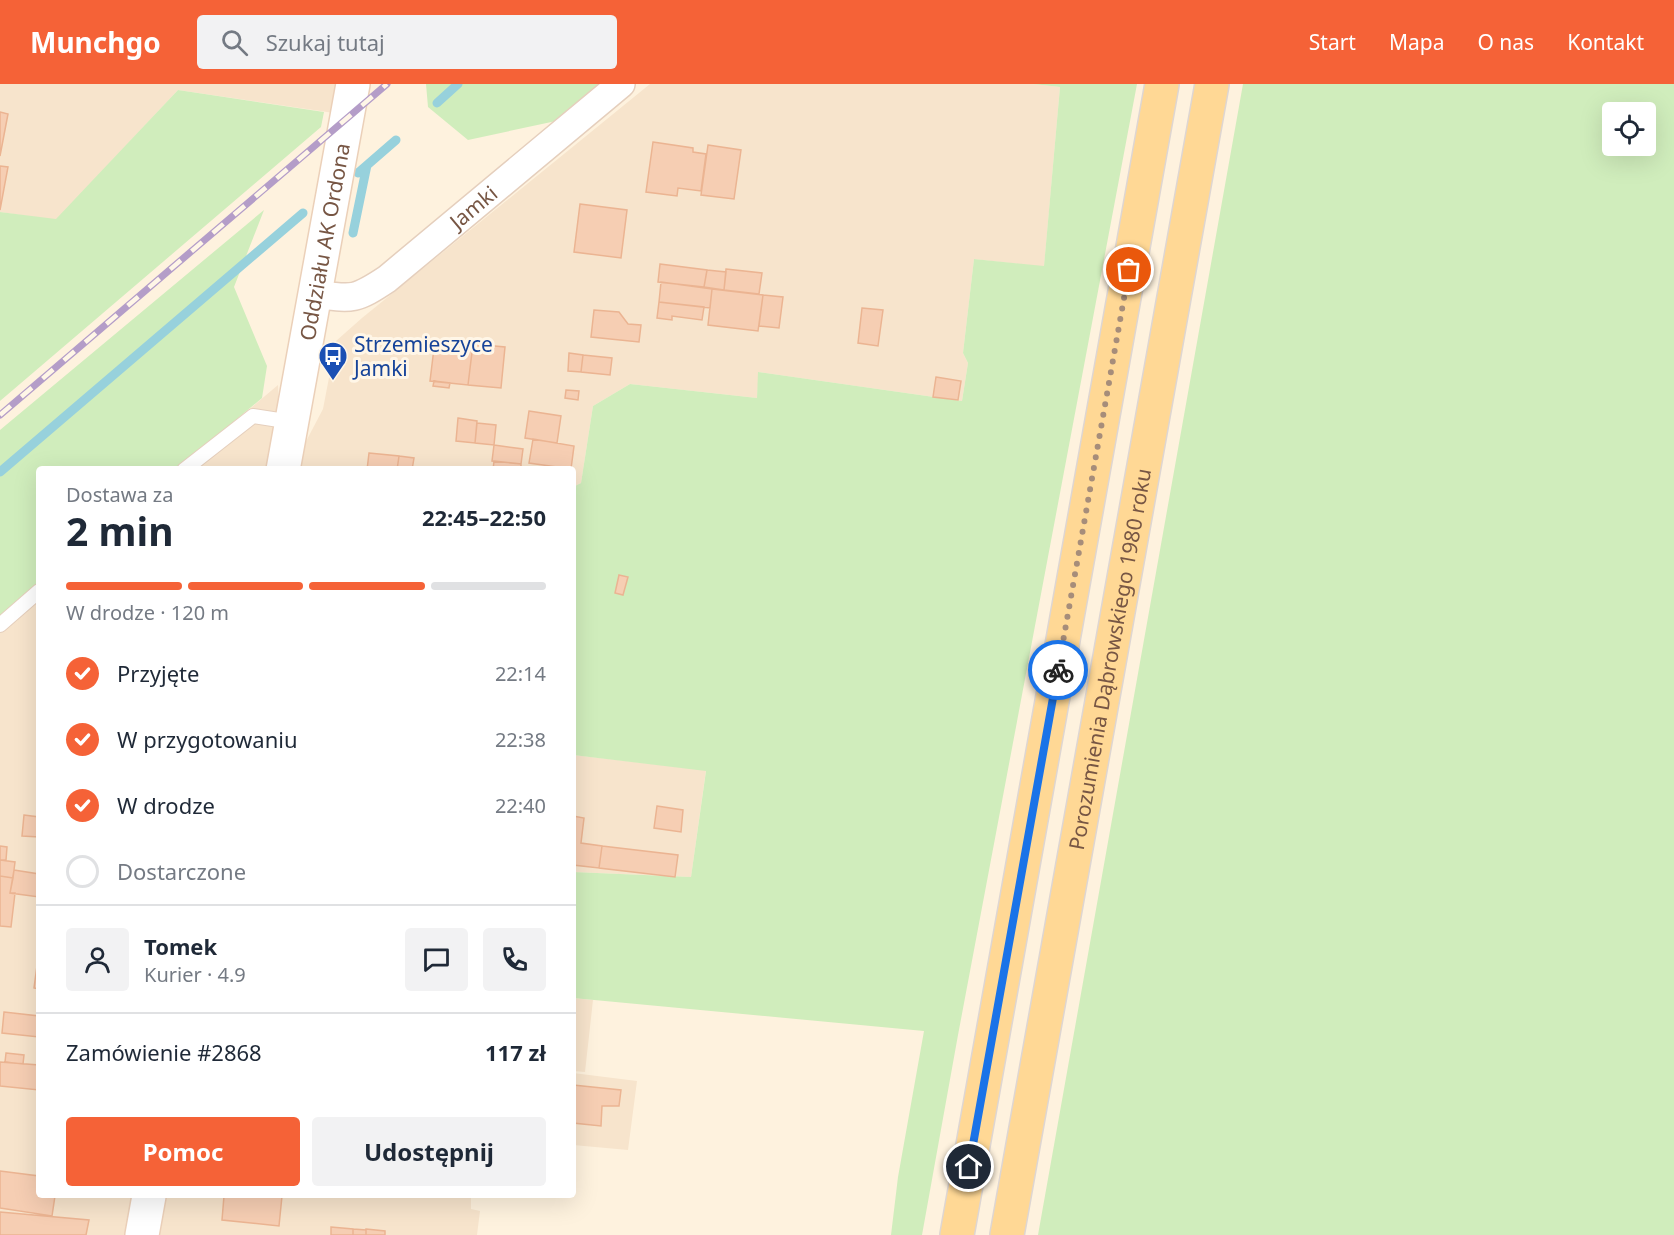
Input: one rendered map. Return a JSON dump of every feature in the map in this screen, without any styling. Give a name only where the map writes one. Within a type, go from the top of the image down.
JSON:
[{"type":"main road","points":[[957,1235],[1162,84]]},
{"type":"main road","name":"Porozumienia Dąbrowskiego 1980 roku","points":[[1007,1235],[1212,84]]},
{"type":"street","name":"Oddziału AK Ordona","points":[[284,466],[353,84]]},
{"type":"street","name":"Jamki","points":[[314,294],[346,298],[363,295],[387,279],[621,84]]},
{"type":"street","points":[[142,1235],[149,1198]]},
{"type":"lane","points":[[189,466],[253,416],[292,422]]},
{"type":"lane","points":[[0,625],[36,594]]},
{"type":"shaded area","points":[[0,84],[339,84],[334,113],[178,90],[56,220],[0,212]]},
{"type":"shaded area","points":[[650,84],[1033,84],[1060,87],[1044,267],[974,259],[963,353],[968,363],[962,401],[759,372],[757,398],[630,384],[593,406],[581,483],[576,486],[576,466],[299,466],[302,449],[323,409],[336,341]]},
{"type":"shaded area","points":[[278,385],[279,410],[270,466],[182,466]]},
{"type":"shaded area","points":[[36,588],[36,1198],[135,1198],[128,1235],[0,1235],[0,618]]},
{"type":"shaded area","points":[[576,755],[706,770],[691,877],[576,872]]},
{"type":"shaded area","points":[[576,998],[593,1000],[585,1072],[576,1071]]},
{"type":"shaded area","points":[[576,1073],[637,1081],[628,1150],[576,1145]]},
{"type":"shaded area","points":[[164,1198],[471,1198],[471,1209],[480,1211],[477,1235],[157,1235]]},
{"type":"green space","points":[[426,84],[600,84],[556,121],[468,140],[428,107]]},
{"type":"green space","points":[[1033,84],[1137,84],[922,1235],[891,1235],[898,1177],[924,1031],[576,998],[576,872],[691,877],[706,771],[576,755],[576,486],[581,483],[593,406],[630,384],[757,398],[758,372],[962,401],[968,363],[963,353],[974,259],[1044,266],[1060,87]]},
{"type":"green space","points":[[1243,84],[1674,84],[1674,1235],[1038,1235]]},
{"type":"green space","points":[[178,90],[324,112],[321,127],[0,401],[0,212],[56,219]]},
{"type":"green space","points":[[264,210],[234,287],[267,366],[262,398],[181,466],[36,466],[36,588],[0,618],[0,430]]},
{"type":"building","points":[[0,112],[8,114],[0,156]]},
{"type":"building","points":[[653,142],[693,148],[693,152],[706,154],[701,191],[678,188],[677,196],[646,192]]},
{"type":"building","points":[[708,145],[741,150],[734,199],[701,195]]},
{"type":"building","points":[[0,166],[8,167],[0,210]]},
{"type":"building","points":[[580,204],[627,210],[621,258],[574,252]]},
{"type":"building","points":[[660,264],[707,270],[704,287],[658,282]]},
{"type":"building","points":[[726,269],[762,273],[759,294],[724,290]]},
{"type":"building","points":[[707,270],[726,272],[724,290],[704,287]]},
{"type":"building","points":[[661,282],[712,289],[710,308],[659,302]]},
{"type":"building","points":[[712,289],[763,295],[758,331],[708,325]]},
{"type":"building","points":[[763,295],[783,297],[779,328],[759,326]]},
{"type":"building","points":[[659,302],[704,307],[702,320],[672,316],[672,320],[657,318]]},
{"type":"building","points":[[862,308],[883,310],[878,346],[858,343]]},
{"type":"building","points":[[594,310],[619,312],[628,324],[641,325],[639,342],[591,337]]},
{"type":"building","points":[[435,340],[473,344],[468,385],[430,381]]},
{"type":"building","points":[[473,344],[505,347],[501,388],[468,385]]},
{"type":"building","points":[[569,353],[583,355],[581,372],[568,371]]},
{"type":"building","points":[[583,355],[612,358],[610,375],[581,372]]},
{"type":"building","points":[[936,377],[961,381],[958,400],[933,397]]},
{"type":"building","points":[[434,381],[450,383],[449,388],[433,386]]},
{"type":"building","points":[[566,390],[579,391],[578,400],[565,398]]},
{"type":"building","points":[[529,411],[561,416],[557,443],[525,438]]},
{"type":"building","points":[[458,418],[477,421],[475,443],[456,441]]},
{"type":"building","points":[[477,423],[496,425],[494,445],[475,443]]},
{"type":"building","points":[[533,439],[574,446],[571,466],[529,463]]},
{"type":"building","points":[[494,445],[523,449],[521,464],[492,461]]},
{"type":"building","points":[[369,453],[399,456],[398,466],[367,466]]},
{"type":"building","points":[[399,456],[414,458],[413,466],[398,466]]},
{"type":"building","points":[[494,461],[521,464],[521,466],[493,466]]},
{"type":"building","points":[[619,575],[628,577],[623,595],[615,593]]},
{"type":"building","points":[[657,806],[683,810],[681,832],[654,828]]},
{"type":"building","points":[[24,815],[36,817],[36,837],[22,836]]},
{"type":"building","points":[[576,817],[584,818],[581,843],[602,846],[599,868],[576,865]]},
{"type":"building","points":[[0,846],[7,847],[6,860],[0,860]]},
{"type":"building","points":[[602,846],[678,855],[675,877],[599,868]]},
{"type":"building","points":[[0,860],[15,862],[13,878],[0,876]]},
{"type":"building","points":[[14,870],[36,874],[36,897],[10,893]]},
{"type":"building","points":[[0,876],[13,878],[10,893],[15,893],[11,927],[0,926]]},
{"type":"building","points":[[4,1012],[36,1016],[36,1037],[2,1033]]},
{"type":"building","points":[[6,1053],[24,1055],[23,1064],[5,1062]]},
{"type":"building","points":[[0,1062],[36,1065],[36,1090],[0,1086]]},
{"type":"building","points":[[576,1085],[621,1090],[619,1106],[602,1106],[601,1126],[576,1123]]},
{"type":"building","points":[[0,1171],[36,1176],[36,1198],[55,1198],[52,1216],[0,1208]]},
{"type":"building","points":[[224,1198],[282,1198],[279,1226],[222,1220]]},
{"type":"building","points":[[0,1212],[89,1220],[86,1235],[0,1235]]},
{"type":"building","points":[[331,1227],[353,1229],[353,1235],[331,1235]]},
{"type":"building","points":[[353,1229],[366,1230],[366,1235],[353,1235]]},
{"type":"building","points":[[366,1229],[385,1231],[385,1235],[366,1235]]},
{"type":"waterway","points":[[437,103],[458,84]]},
{"type":"waterway","points":[[358,173],[396,140]]},
{"type":"waterway","points":[[353,233],[367,165]]},
{"type":"waterway","points":[[0,472],[303,213]]},
{"type":"railway","points":[[0,415],[387,84]]},
{"type":"way so far","points":[[1058,670],[1129,270]]},
{"type":"place","name":"Strzemieszyce Jamki","points":[[333,382]]},
{"type":"route","points":[[969,1167],[1058,670]]}]
